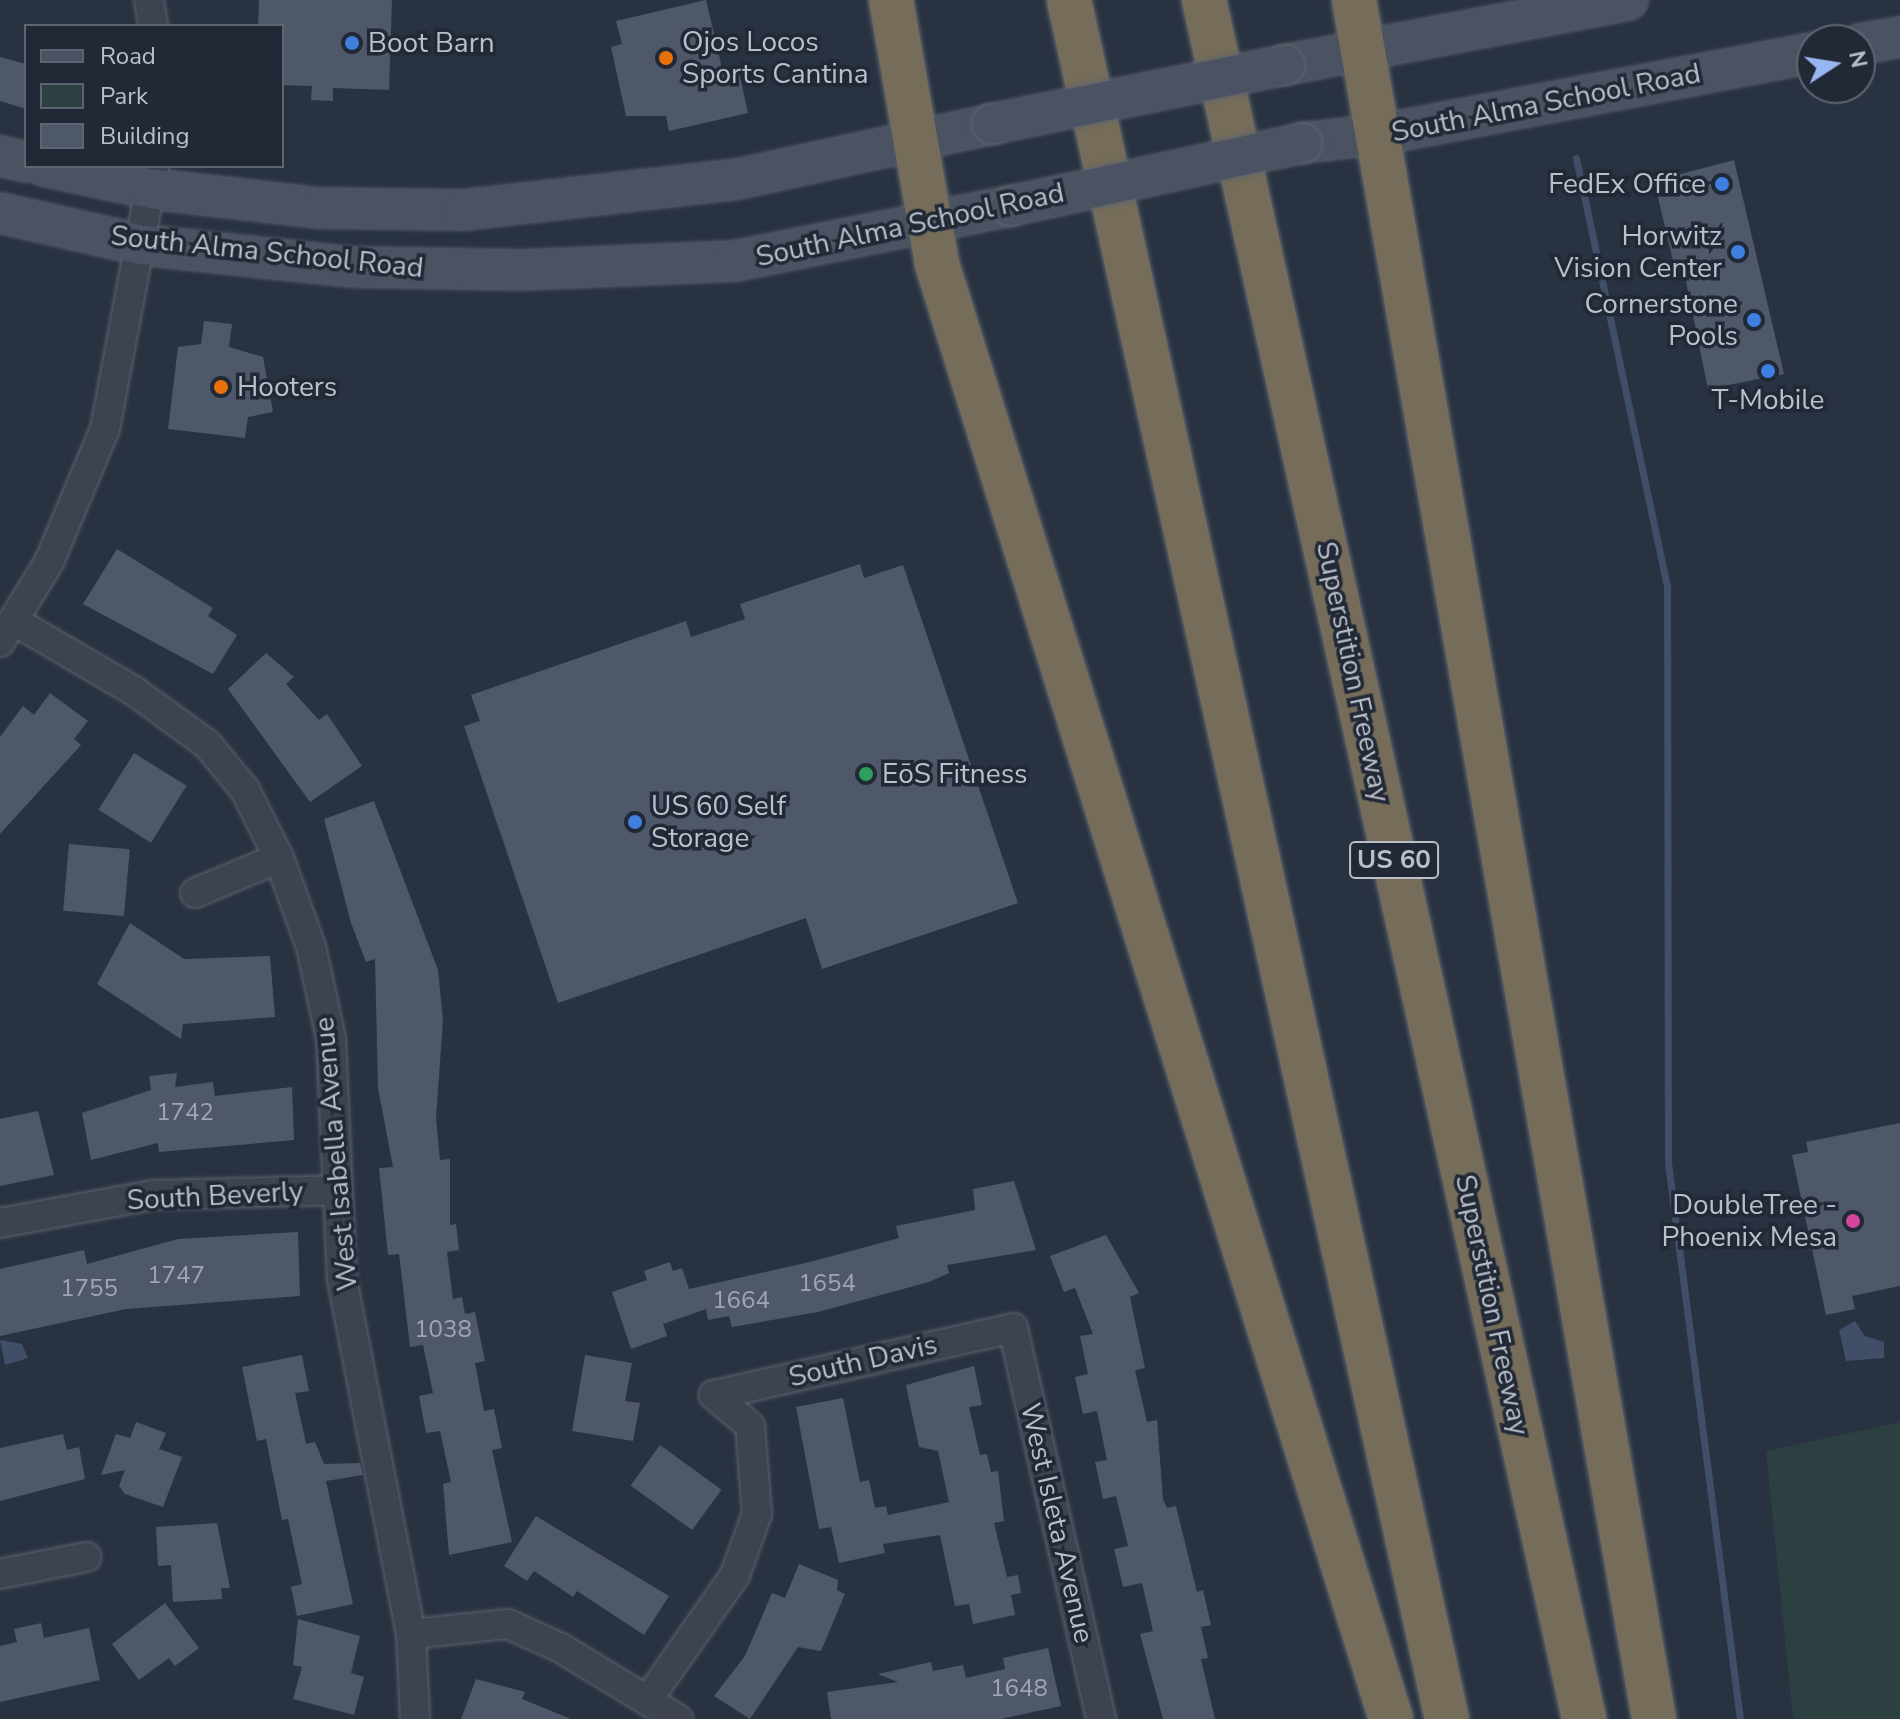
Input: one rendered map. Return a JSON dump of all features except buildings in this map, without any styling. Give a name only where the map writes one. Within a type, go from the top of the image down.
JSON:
[{"type":"highway","points":[[891,0],[911,142],[937,264],[1391,1719]]},
{"type":"highway","points":[[1069,0],[1447,1719]]},
{"type":"highway","name":"Superstition Freeway","points":[[1204,0],[1584,1719]]},
{"type":"highway","points":[[1354,0],[1383,134],[1654,1719]]},
{"type":"main road","name":"South Alma School Road","points":[[64,168],[153,177],[320,208],[463,210],[695,186],[1363,48],[1628,0]]},
{"type":"main road","points":[[1876,41],[1900,37]]},
{"type":"main road","name":"South Alma School Road","points":[[0,213],[142,245],[353,267],[576,269],[735,261],[931,225],[1302,143],[1383,134],[1796,56]]},
{"type":"main road","points":[[0,156],[24,162]]},
{"type":"street","points":[[149,0],[153,24]]},
{"type":"street","name":"West Isabella Avenue","points":[[153,177],[105,429],[84,490],[8,632],[207,744],[245,790],[279,858],[311,947],[331,1039],[342,1279],[411,1634],[415,1719]]},
{"type":"street","points":[[195,893],[279,858]]},
{"type":"street","name":"South Beverly","points":[[0,1223],[152,1195],[337,1190]]},
{"type":"street","name":"South Davis","points":[[649,1698],[735,1575],[757,1514],[750,1426],[714,1395],[1013,1328]]},
{"type":"street","name":"West Isleta Avenue","points":[[1013,1328],[1101,1719]]},
{"type":"street","points":[[0,1574],[86,1557]]},
{"type":"street","points":[[411,1634],[508,1624],[649,1698],[678,1719]]},
{"type":"green space","points":[[1900,1422],[1900,1719],[1793,1719],[1766,1451]]},
{"type":"water","points":[[1855,1321],[1865,1336],[1884,1342],[1884,1358],[1846,1361],[1839,1330]]},
{"type":"water","points":[[0,1340],[22,1344],[28,1358],[5,1365]]},
{"type":"waterway","points":[[1576,158],[1667,587],[1668,1163],[1740,1719]]},
{"type":"place","name":"Boot Barn","points":[[352,43]]},
{"type":"place","name":"Ojos Locos Sports Cantina","points":[[666,58]]},
{"type":"place","name":"FedEx Office","points":[[1722,184]]},
{"type":"place","name":"Horwitz Vision Center","points":[[1738,252]]},
{"type":"place","name":"Cornerstone Pools","points":[[1754,320]]},
{"type":"place","name":"T-Mobile","points":[[1768,371]]},
{"type":"place","name":"Hooters","points":[[221,387]]},
{"type":"place","name":"EōS Fitness","points":[[866,774]]},
{"type":"place","name":"US 60 Self Storage","points":[[635,822]]},
{"type":"place","name":"DoubleTree - Phoenix Mesa","points":[[1853,1221]]}]
